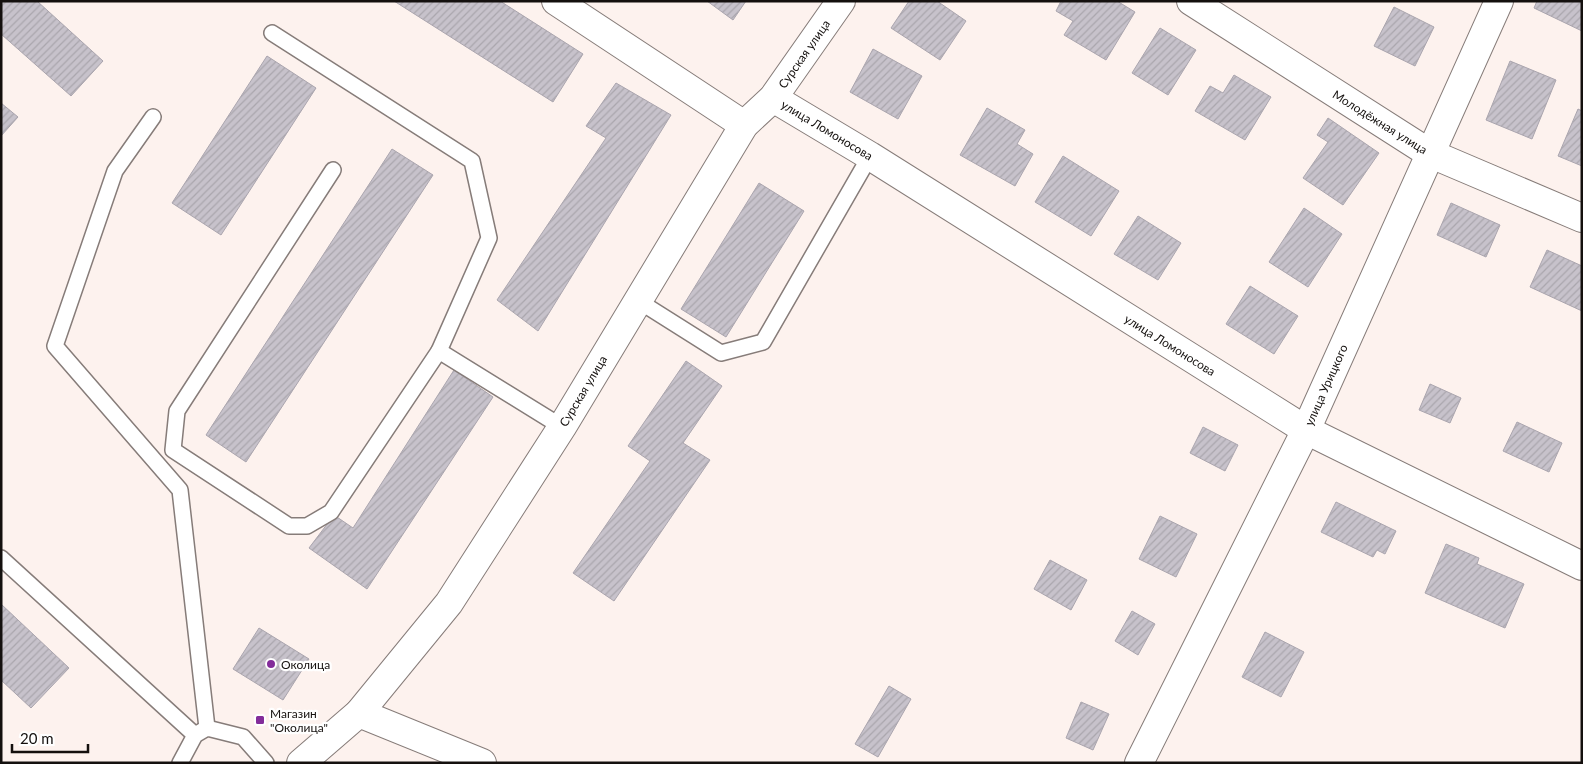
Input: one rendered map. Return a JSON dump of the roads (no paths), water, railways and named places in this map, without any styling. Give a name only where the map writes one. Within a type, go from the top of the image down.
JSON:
[{"type":"street","points":[[556,1],[744,125]]},
{"type":"street","name":"Сурская улица","points":[[301,763],[359,713],[449,603],[562,426],[744,125],[773,98],[841,1]]},
{"type":"street","name":"Молодёжная улица","points":[[1192,1],[1429,153],[1582,218]]},
{"type":"street","name":"улица Урицкого","points":[[1139,763],[1306,430],[1499,1]]},
{"type":"street","name":"улица Ломоносова","points":[[773,98],[870,156],[1306,430],[1582,566]]},
{"type":"street","points":[[359,713],[482,763]]},
{"type":"lane","points":[[272,34],[472,160],[489,238],[439,351],[331,512],[307,526],[289,526],[173,450],[177,411],[333,170]]},
{"type":"lane","points":[[153,117],[115,171],[55,346],[180,490],[201,732],[180,763]]},
{"type":"lane","points":[[637,300],[722,353],[763,342],[870,156]]},
{"type":"lane","points":[[439,351],[562,426]]},
{"type":"lane","points":[[1,558],[201,732],[243,736],[266,763]]},
{"type":"place","name":"Околица","points":[[271,664]]},
{"type":"place","name":"Магазин \"Околица\"","points":[[260,720]]}]
